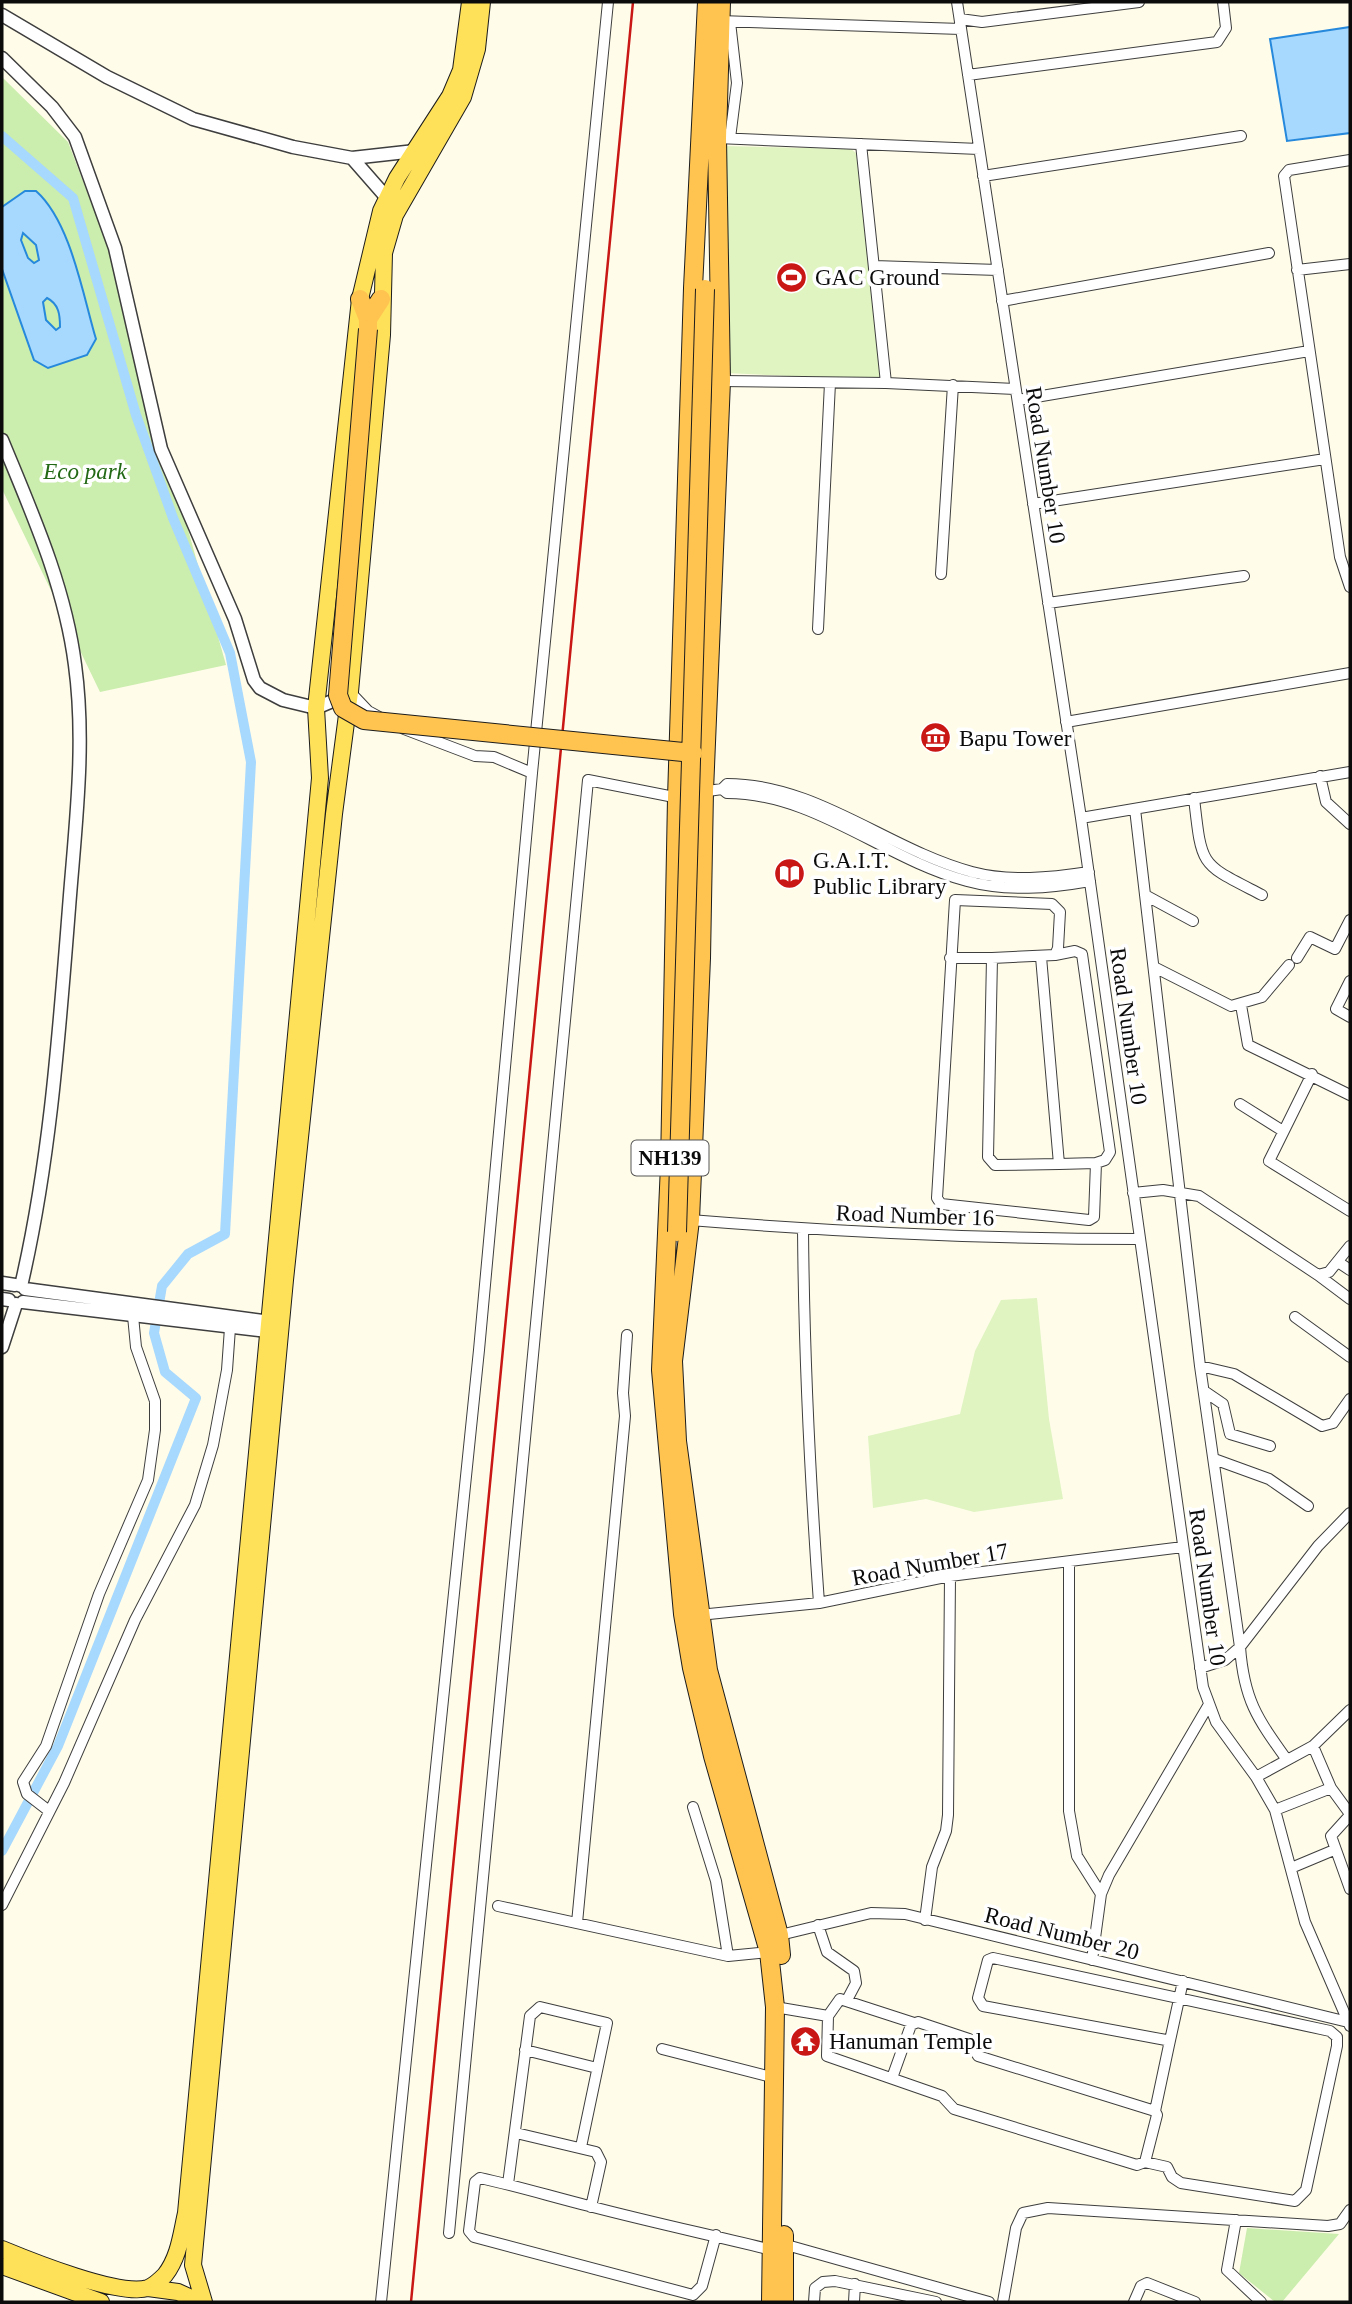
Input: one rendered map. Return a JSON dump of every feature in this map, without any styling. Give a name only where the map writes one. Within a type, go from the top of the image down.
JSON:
[{"type":"highway","name":"NH139","points":[[679,1240],[677,799],[693,288],[697,256],[707,2]]},
{"type":"highway","name":"NH139","points":[[721,2],[725,22],[724,138],[718,256],[721,381],[704,791],[679,1240],[661,1370],[691,1614],[713,1756],[772,1942],[781,2008],[776,2245],[771,2302]]},
{"type":"highway","points":[[679,1240],[705,284],[697,256]]},
{"type":"highway","points":[[705,284],[718,256]]},
{"type":"highway","points":[[360,299],[368,324],[338,695],[343,708],[353,716],[376,722],[693,753]]},
{"type":"highway","points":[[368,324],[381,299]]},
{"type":"highway","points":[[680,709],[707,710]]},
{"type":"highway","name":"NH139","points":[[781,2008],[775,2078],[776,2245],[784,2302]]},
{"type":"main road","points":[[202,2302],[193,2264],[320,778],[316,708],[360,299],[381,211],[415,150],[450,96],[461,70],[470,2]]},
{"type":"main road","points":[[148,2288],[164,2276],[178,2253],[186,2213],[274,1328],[350,692],[382,335],[384,253],[395,215],[463,97],[477,50],[482,2]]},
{"type":"main road","points":[[2,2249],[50,2268],[119,2287],[178,2292],[202,2302]]},
{"type":"main road","points":[[2,2266],[101,2302]]},
{"type":"street","points":[[381,2302],[480,1336],[531,773],[608,2]]},
{"type":"street","name":"Road Number 10","points":[[957,2],[1081,818],[1200,1668],[1208,1706],[1275,1810],[1305,1922],[1349,2024]]},
{"type":"street","points":[[725,22],[960,24],[1139,2]]},
{"type":"street","points":[[968,75],[1217,42],[1226,28],[1227,2]]},
{"type":"street","points":[[2,15],[107,77],[193,119],[293,147],[352,158],[415,150]]},
{"type":"street","points":[[2,58],[52,107],[75,137],[115,247],[161,449],[247,648],[254,680],[260,688],[283,700],[316,708],[350,692],[368,711],[425,739],[475,756],[494,757],[531,773]]},
{"type":"street","points":[[983,176],[1241,136]]},
{"type":"street","points":[[724,138],[979,149]]},
{"type":"street","points":[[861,144],[886,383]]},
{"type":"street","points":[[352,158],[387,198]]},
{"type":"street","points":[[1350,160],[1289,170],[1284,176],[1340,557],[1350,587]]},
{"type":"street","points":[[1002,301],[1269,253]]},
{"type":"street","points":[[1297,270],[1350,264]]},
{"type":"street","points":[[874,266],[998,270]]},
{"type":"street","points":[[1018,400],[1309,351]]},
{"type":"street","points":[[721,381],[1015,388]]},
{"type":"street","points":[[818,629],[830,383]]},
{"type":"street","points":[[941,574],[953,385]]},
{"type":"street","points":[[2,440],[52,562],[75,665],[79,769],[63,994],[48,1127],[16,1286],[8,1293],[12,1301],[2,1347]]},
{"type":"street","points":[[1033,504],[1325,459]]},
{"type":"street","points":[[1048,603],[1244,576]]},
{"type":"street","points":[[1066,722],[1350,673]]},
{"type":"street","points":[[1081,818],[1350,772]]},
{"type":"street","points":[[1320,776],[1326,802],[1350,824]]},
{"type":"street","points":[[449,2233],[588,780],[677,799],[722,789],[727,784],[753,784],[958,867],[989,875],[1049,883],[1089,877]]},
{"type":"street","points":[[1194,798],[1200,845],[1208,865],[1262,895]]},
{"type":"street","points":[[1135,809],[1203,1391],[1240,1647],[1248,1697],[1258,1721],[1287,1760]]},
{"type":"street","points":[[1049,883],[1052,904],[1060,912],[1058,948],[1055,955]]},
{"type":"street","points":[[1145,895],[1193,921]]},
{"type":"street","points":[[1052,904],[959,898],[954,905],[937,1198],[941,1204],[1089,1220],[1096,1213],[1096,1163]]},
{"type":"street","points":[[1154,967],[1221,1003],[1241,1005],[1262,996],[1310,937],[1335,948],[1347,938],[1350,920]]},
{"type":"street","points":[[950,958],[1041,957],[1075,951],[1082,954],[1110,1152],[1105,1160],[1096,1163],[995,1165],[988,1157],[992,958]]},
{"type":"street","points":[[1041,957],[1059,1164]]},
{"type":"street","points":[[1350,981],[1336,1009],[1350,1017]]},
{"type":"street","points":[[1241,1005],[1248,1045],[1312,1074],[1350,1095]]},
{"type":"street","points":[[1312,1074],[1270,1154],[1270,1164],[1350,1211]]},
{"type":"street","points":[[1240,1104],[1283,1131]]},
{"type":"street","points":[[1133,1193],[1181,1191],[1210,1201],[1350,1299]]},
{"type":"street","points":[[803,1229],[805,1385],[811,1437],[819,1603]]},
{"type":"street","name":"Road Number 16","points":[[679,1240],[803,1229],[1016,1239],[1139,1239]]},
{"type":"street","points":[[1318,1275],[1329,1272],[1350,1246]]},
{"type":"street","points":[[1338,1262],[1350,1270]]},
{"type":"street","points":[[12,1301],[27,1296],[16,1286]]},
{"type":"street","points":[[16,1286],[138,1313]]},
{"type":"street","points":[[12,1301],[274,1328]]},
{"type":"street","points":[[49,1811],[31,1797],[23,1782],[46,1746],[99,1594],[148,1480],[154,1441],[155,1401],[136,1347],[138,1313]]},
{"type":"street","points":[[168,1315],[230,1328],[274,1328]]},
{"type":"street","points":[[1295,1317],[1350,1357]]},
{"type":"street","points":[[2,1905],[49,1811],[135,1620],[195,1504],[213,1446],[227,1370],[230,1328]]},
{"type":"street","points":[[576,1923],[625,1416],[623,1393],[627,1335]]},
{"type":"street","points":[[1200,1366],[1234,1374],[1322,1426],[1333,1423],[1350,1399]]},
{"type":"street","points":[[1203,1391],[1223,1404],[1230,1434],[1270,1446]]},
{"type":"street","points":[[1214,1459],[1269,1479],[1308,1506]]},
{"type":"street","points":[[1200,1668],[1225,1660],[1240,1647],[1312,1553],[1349,1516]]},
{"type":"street","name":"Road Number 17","points":[[691,1614],[819,1603],[950,1576],[1183,1547]]},
{"type":"street","points":[[1069,1562],[1069,1811],[1077,1856],[1101,1894]]},
{"type":"street","points":[[925,1920],[932,1867],[947,1831],[950,1576]]},
{"type":"street","points":[[1092,1960],[1101,1894],[1208,1706]]},
{"type":"street","points":[[1256,1777],[1313,1746],[1350,1710]]},
{"type":"street","points":[[1313,1746],[1331,1788],[1350,1814],[1331,1836],[1350,1889]]},
{"type":"street","points":[[1275,1810],[1331,1788]]},
{"type":"street","points":[[694,1807],[716,1881],[728,1956]]},
{"type":"street","points":[[1291,1868],[1334,1850]]},
{"type":"street","name":"Road Number 20","points":[[498,1906],[728,1956],[818,1925],[871,1913],[905,1914],[1349,2024]]},
{"type":"street","points":[[818,1925],[827,1952],[854,1971],[856,1983],[847,2000]]},
{"type":"street","points":[[1156,2113],[978,2056],[969,2039],[847,2000],[840,1999],[828,2016],[827,2056],[943,2096],[954,2109],[1137,2165],[1145,2162],[1167,2167],[1172,2177],[1181,2183],[1295,2201],[1306,2190],[1338,2046],[1337,2037],[1330,2031],[993,1958],[985,1964],[978,1998],[983,2006],[1161,2036],[1169,2045]]},
{"type":"street","points":[[1145,2162],[1183,1981]]},
{"type":"street","points":[[509,2184],[530,2016],[540,2007],[604,2020],[607,2029],[582,2147]]},
{"type":"street","points":[[781,2008],[828,2016]]},
{"type":"street","points":[[892,2078],[914,2023]]},
{"type":"street","points":[[662,2049],[775,2078]]},
{"type":"street","points":[[525,2050],[597,2068]]},
{"type":"street","points":[[516,2133],[596,2151],[601,2162],[591,2207]]},
{"type":"street","points":[[716,2235],[702,2286],[693,2295],[474,2237],[469,2231],[475,2182],[480,2178],[591,2207],[716,2235],[776,2245],[989,2302]]},
{"type":"street","points":[[1003,2302],[1016,2228],[1023,2213],[1030,2210],[1048,2208],[1335,2225],[1348,2214]]},
{"type":"street","points":[[1348,2214],[1350,2233]]},
{"type":"street","points":[[1236,2220],[1227,2270],[1255,2300]]},
{"type":"street","points":[[814,2302],[816,2288],[823,2282],[855,2284],[936,2302]]},
{"type":"street","points":[[1134,2302],[1147,2283],[1195,2302]]},
{"type":"street","points":[[854,2302],[855,2284]]},
{"type":"green space","name":"Eco park","points":[[2,77],[68,142],[110,252],[226,665],[100,692],[2,489]]},
{"type":"green space","name":"GAC Ground","points":[[724,146],[851,149],[856,153],[882,375],[875,380],[726,373]]},
{"type":"green space","points":[[1037,1298],[1049,1419],[1063,1499],[974,1512],[926,1499],[873,1508],[868,1436],[960,1414],[975,1351],[1001,1300]]},
{"type":"green space","points":[[1247,2228],[1339,2234],[1282,2302],[1275,2302],[1239,2273]]},
{"type":"water","points":[[1350,27],[1350,133],[1287,141],[1270,39]]},
{"type":"water","points":[[25,191],[36,191],[58,221],[74,260],[96,339],[87,355],[48,368],[34,360],[2,269],[2,207]],"holes":[[[23,233],[36,245],[39,260],[34,263],[28,258],[21,240]],[[47,298],[58,310],[60,327],[56,330],[46,320],[43,302]]]},
{"type":"waterway","points":[[2,136],[73,198],[136,415],[173,518],[230,653],[251,762],[225,1234],[188,1254],[162,1286],[154,1333],[165,1372],[196,1398],[58,1746],[2,1851]]},
{"type":"railway","points":[[411,2302],[633,2]]},
{"type":"place","name":"GAC Ground","points":[[792,277]]},
{"type":"place","name":"Bapu Tower","points":[[936,738]]},
{"type":"place","name":"G.A.I.T. Public Library","points":[[790,873]]},
{"type":"place","name":"Hanuman Temple","points":[[806,2041]]}]
